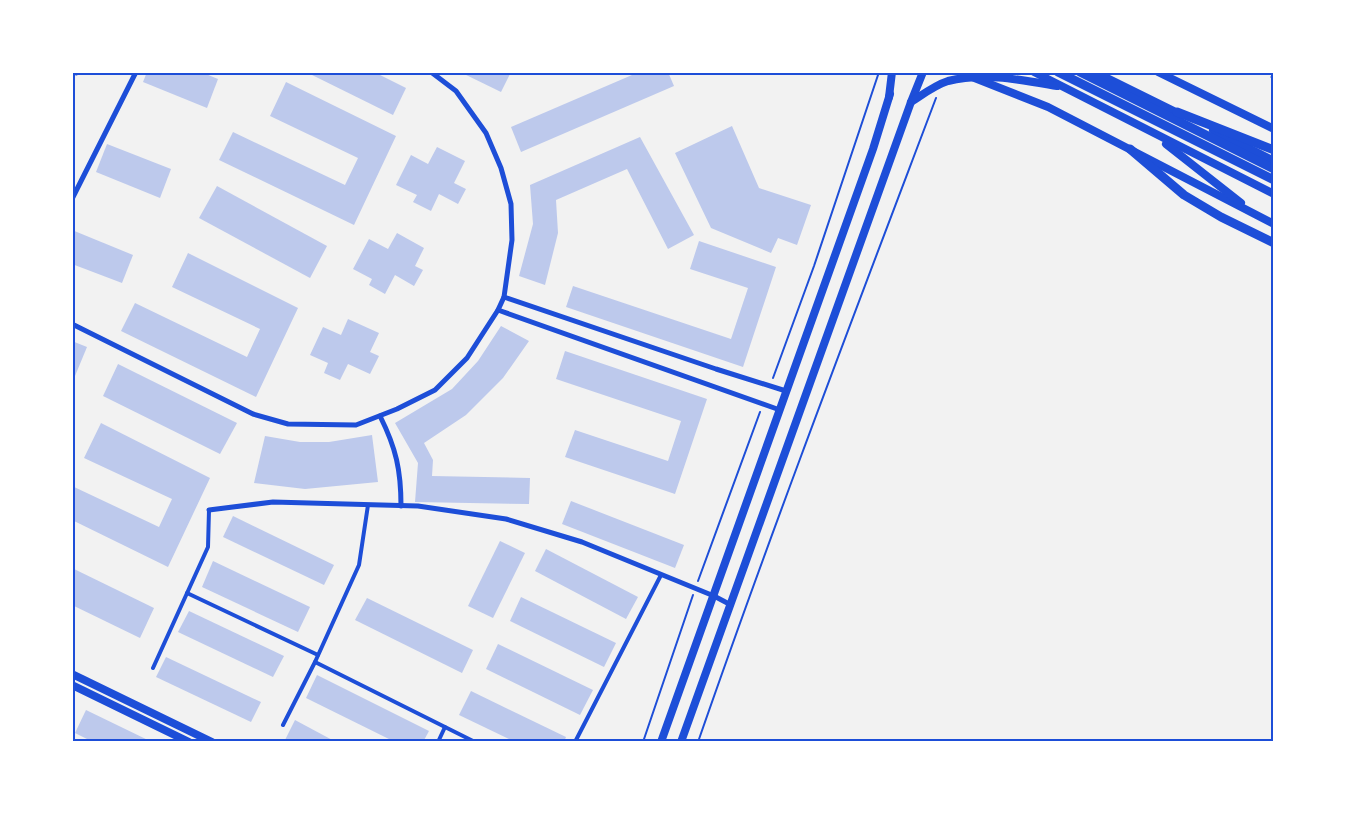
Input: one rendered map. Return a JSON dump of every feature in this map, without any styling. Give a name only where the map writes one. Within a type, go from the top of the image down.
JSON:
[{"type":"highway","points":[[1058,72],[1274,180]]},
{"type":"highway","points":[[1080,72],[1274,169]]},
{"type":"highway","points":[[1178,112],[1274,150]]},
{"type":"highway","points":[[1130,149],[1184,195],[1221,217],[1274,243]]},
{"type":"main road","points":[[661,742],[889,97],[894,72]]},
{"type":"main road","points":[[681,742],[923,72]]},
{"type":"main road","points":[[1034,72],[1274,194]]},
{"type":"main road","points":[[1095,72],[1274,160]]},
{"type":"main road","points":[[1158,72],[1274,129]]},
{"type":"main road","points":[[911,102],[941,84],[972,77],[1011,79],[1065,88]]},
{"type":"main road","points":[[972,77],[1048,107],[1274,225]]},
{"type":"main road","points":[[1152,132],[1256,215]]},
{"type":"main road","points":[[72,674],[212,742]]},
{"type":"main road","points":[[73,688],[189,742]]},
{"type":"street","points":[[72,199],[136,72]]},
{"type":"street","points":[[72,324],[253,414],[288,424],[356,425],[397,409],[435,390],[467,358],[498,310],[504,297],[512,240],[511,204],[501,168],[486,133],[456,91],[431,72]]},
{"type":"street","points":[[504,297],[786,391]]},
{"type":"street","points":[[498,310],[780,410]]},
{"type":"street","points":[[380,416],[393,442],[399,470],[401,506]]},
{"type":"street","points":[[153,668],[208,547],[208,510],[273,502],[418,506],[506,519],[582,542],[731,605]]},
{"type":"street","points":[[283,725],[360,565],[368,505]]},
{"type":"street","points":[[575,742],[661,575]]},
{"type":"street","points":[[187,592],[318,655]]},
{"type":"street","points":[[315,662],[475,742]]},
{"type":"street","points":[[438,742],[446,728]]},
{"type":"lane","points":[[72,72],[76,74],[81,72]]},
{"type":"path","points":[[698,742],[742,615],[941,84]]},
{"type":"building","points":[[147,72],[201,72],[218,79],[207,108],[143,82]]},
{"type":"building","points":[[306,72],[374,72],[406,88],[393,115]]},
{"type":"building","points":[[460,72],[511,72],[501,92]]},
{"type":"building","points":[[639,72],[668,72],[674,86],[521,152],[511,127]]},
{"type":"building","points":[[286,82],[396,136],[354,225],[219,160],[233,132],[345,185],[358,158],[270,116]]},
{"type":"building","points":[[732,126],[759,188],[811,205],[797,245],[778,238],[771,253],[711,228],[675,153]]},
{"type":"building","points":[[640,137],[694,235],[668,249],[627,169],[556,200],[558,233],[545,285],[519,276],[533,224],[530,185]]},
{"type":"building","points":[[107,144],[171,169],[160,198],[96,172]]},
{"type":"building","points":[[437,147],[465,161],[454,183],[466,189],[458,204],[439,194],[431,211],[413,202],[417,195],[396,185],[411,155],[428,164]]},
{"type":"building","points":[[217,186],[327,246],[310,278],[199,218]]},
{"type":"building","points":[[72,230],[133,255],[122,283],[72,264]]},
{"type":"building","points":[[397,233],[424,248],[415,266],[423,270],[414,286],[395,275],[385,294],[369,285],[372,279],[353,269],[369,239],[388,249]]},
{"type":"building","points":[[699,241],[776,267],[743,367],[566,307],[573,286],[731,339],[748,288],[690,269]]},
{"type":"building","points":[[188,253],[298,308],[256,397],[121,331],[135,303],[247,357],[260,329],[172,287]]},
{"type":"building","points":[[348,319],[379,333],[370,352],[379,356],[370,374],[348,364],[340,380],[324,373],[328,363],[310,355],[323,327],[341,335]]},
{"type":"building","points":[[501,326],[529,341],[503,378],[466,415],[424,443],[433,460],[432,476],[530,478],[529,504],[415,502],[418,463],[395,423],[452,389],[478,361]]},
{"type":"building","points":[[72,341],[87,347],[75,376],[72,374]]},
{"type":"building","points":[[565,351],[707,399],[675,494],[565,457],[575,430],[668,461],[681,421],[556,379]]},
{"type":"building","points":[[118,364],[237,423],[220,454],[103,396]]},
{"type":"building","points":[[101,423],[210,478],[168,567],[72,520],[72,486],[159,527],[172,499],[84,458]]},
{"type":"building","points":[[372,435],[378,482],[305,489],[254,483],[265,436],[300,442],[329,442]]},
{"type":"building","points":[[571,501],[684,545],[675,568],[562,524]]},
{"type":"building","points":[[233,516],[334,565],[324,585],[223,537]]},
{"type":"building","points":[[500,541],[525,553],[493,618],[468,606]]},
{"type":"building","points":[[546,549],[638,597],[626,619],[535,571]]},
{"type":"building","points":[[213,561],[310,607],[298,632],[202,587]]},
{"type":"building","points":[[72,568],[154,608],[140,638],[72,605]]},
{"type":"building","points":[[521,597],[616,643],[604,667],[510,621]]},
{"type":"building","points":[[367,598],[473,650],[462,673],[355,620]]},
{"type":"building","points":[[189,611],[284,656],[273,677],[178,632]]},
{"type":"building","points":[[498,644],[593,690],[580,715],[486,669]]},
{"type":"building","points":[[166,657],[261,702],[251,722],[156,677]]},
{"type":"building","points":[[317,675],[429,731],[423,742],[395,742],[306,698]]},
{"type":"building","points":[[471,691],[566,737],[564,742],[515,742],[459,715]]},
{"type":"building","points":[[86,710],[152,742],[93,742],[75,733]]},
{"type":"building","points":[[295,720],[336,742],[284,742]]}]
